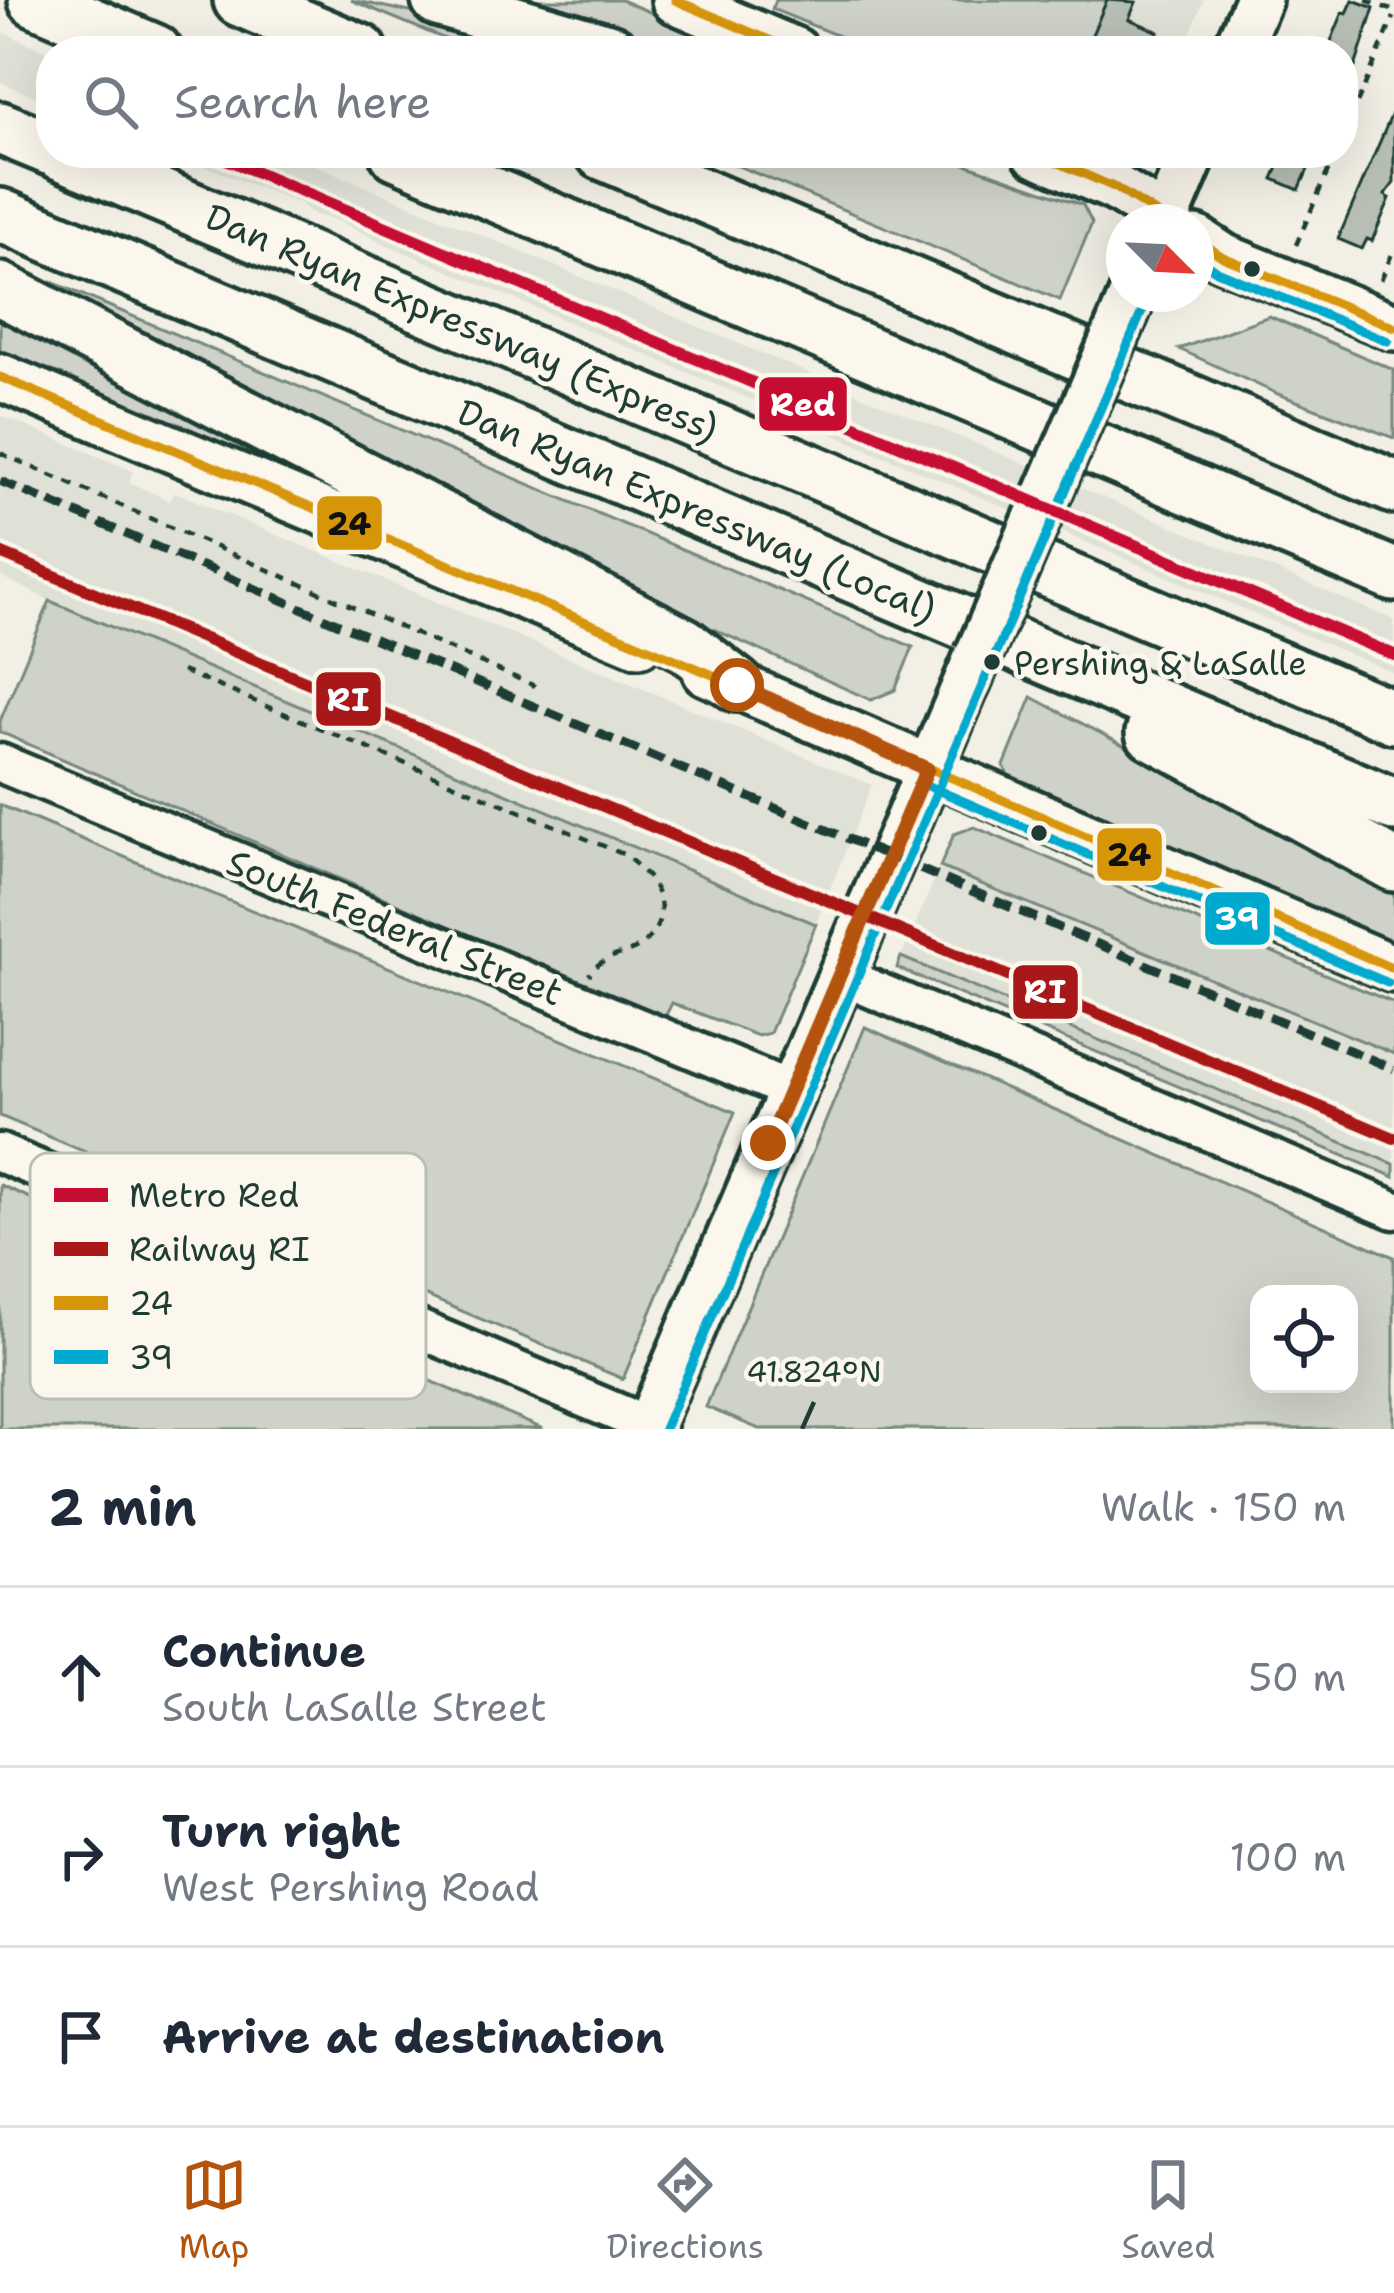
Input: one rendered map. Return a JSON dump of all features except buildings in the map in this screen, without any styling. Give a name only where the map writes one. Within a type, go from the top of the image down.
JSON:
[{"type":"highway","points":[[35,0],[120,36]]},
{"type":"highway","points":[[240,0],[325,36]]},
{"type":"highway","points":[[438,0],[559,36]]},
{"type":"highway","points":[[0,128],[36,143]]},
{"type":"highway","name":"Dan Ryan Expressway (Express)","points":[[95,168],[1394,717]]},
{"type":"highway","points":[[431,168],[1394,575]]},
{"type":"highway","points":[[638,168],[1394,487]]},
{"type":"highway","name":"Dan Ryan Expressway (Local)","points":[[0,215],[1394,805]]},
{"type":"highway","points":[[0,289],[684,644],[737,685]]},
{"type":"highway","points":[[1066,666],[1161,740],[1394,865]]},
{"type":"main road","points":[[675,0],[760,36]]},
{"type":"main road","points":[[1242,36],[1258,0]]},
{"type":"main road","points":[[1070,168],[1141,204]]},
{"type":"main road","points":[[1180,204],[1189,168]]},
{"type":"main road","points":[[1214,251],[1394,327]]},
{"type":"main road","points":[[651,1428],[790,1090],[1125,312]]},
{"type":"main road","points":[[0,377],[737,685],[1394,969]]},
{"type":"street","name":"South Federal Street","points":[[0,763],[790,1090]]},
{"type":"street","points":[[839,975],[1394,1210]]},
{"type":"street","points":[[0,1154],[30,1167]]},
{"type":"street","points":[[426,1333],[651,1428]]},
{"type":"path","points":[[1358,100],[1394,14],[1366,0]]},
{"type":"path","points":[[1296,245],[1329,168]]},
{"type":"path","points":[[1381,280],[1394,249]]},
{"type":"path","points":[[0,453],[535,686]]},
{"type":"path","points":[[182,671],[622,854],[646,871],[660,898],[659,921],[644,945],[606,956],[591,970],[576,1002]]},
{"type":"shaded area","points":[[351,0],[415,13],[483,36],[438,36]]},
{"type":"shaded area","points":[[501,0],[621,0],[707,36],[629,36]]},
{"type":"shaded area","points":[[776,0],[1107,0],[1091,36],[838,36],[772,9]]},
{"type":"shaded area","points":[[1107,0],[1204,0],[1189,36],[1091,36]]},
{"type":"shaded area","points":[[0,31],[36,47],[36,97],[0,82]]},
{"type":"shaded area","points":[[209,168],[323,168],[1394,620],[1394,673],[336,220],[314,215],[301,204]]},
{"type":"shaded area","points":[[743,168],[977,168],[1083,205],[1092,223],[1060,300]]},
{"type":"shaded area","points":[[52,282],[913,647],[895,690],[871,700],[624,589],[47,295]]},
{"type":"shaded area","points":[[0,307],[497,562],[0,356]]},
{"type":"shaded area","points":[[1269,316],[1394,370],[1394,438],[1278,394],[1179,349]]},
{"type":"shaded area","points":[[0,415],[133,471],[129,482],[170,501],[175,492],[872,785],[816,924],[756,898],[0,721],[50,601],[0,576]]},
{"type":"shaded area","points":[[50,601],[816,924],[770,1033],[758,1036],[672,1003],[664,1019],[0,732],[0,721]]},
{"type":"shaded area","points":[[1032,697],[1394,888],[1394,945],[1012,784],[1004,766]]},
{"type":"shaded area","points":[[0,805],[735,1112],[623,1379],[426,1296],[426,1153],[88,1153],[0,1116]]},
{"type":"shaded area","points":[[974,827],[1394,1003],[1394,1054],[940,867],[954,834]]},
{"type":"shaded area","points":[[940,867],[1394,1054],[1394,1164],[901,957]]},
{"type":"shaded area","points":[[901,957],[1394,1164],[1394,1177],[897,968]]},
{"type":"shaded area","points":[[865,1027],[1394,1257],[1394,1429],[759,1429],[706,1407]]},
{"type":"shaded area","points":[[0,1185],[30,1198],[30,1399],[426,1399],[426,1379],[543,1429],[0,1429]]},
{"type":"railway","points":[[0,481],[1394,1069]]},
{"type":"metro line","name":"Red","points":[[247,168],[1394,655]]},
{"type":"rail line","name":"RI","points":[[0,553],[1394,1138]]},
{"type":"transit line","name":"24","points":[[675,0],[760,36]]},
{"type":"transit line","name":"24","points":[[1070,168],[1141,204]]},
{"type":"transit line","name":"24","points":[[1214,251],[1394,327]]},
{"type":"transit line","name":"39","points":[[1214,269],[1388,341]]},
{"type":"transit line","name":"39","points":[[664,1429],[1142,312]]},
{"type":"transit line","name":"24","points":[[0,377],[737,685],[1394,969]]},
{"type":"transit line","name":"39","points":[[921,783],[1388,983]]},
{"type":"place","name":"Pershing & LaSalle","points":[[992,662]]},
{"type":"route","points":[[737,685],[927,769],[768,1143]]}]
